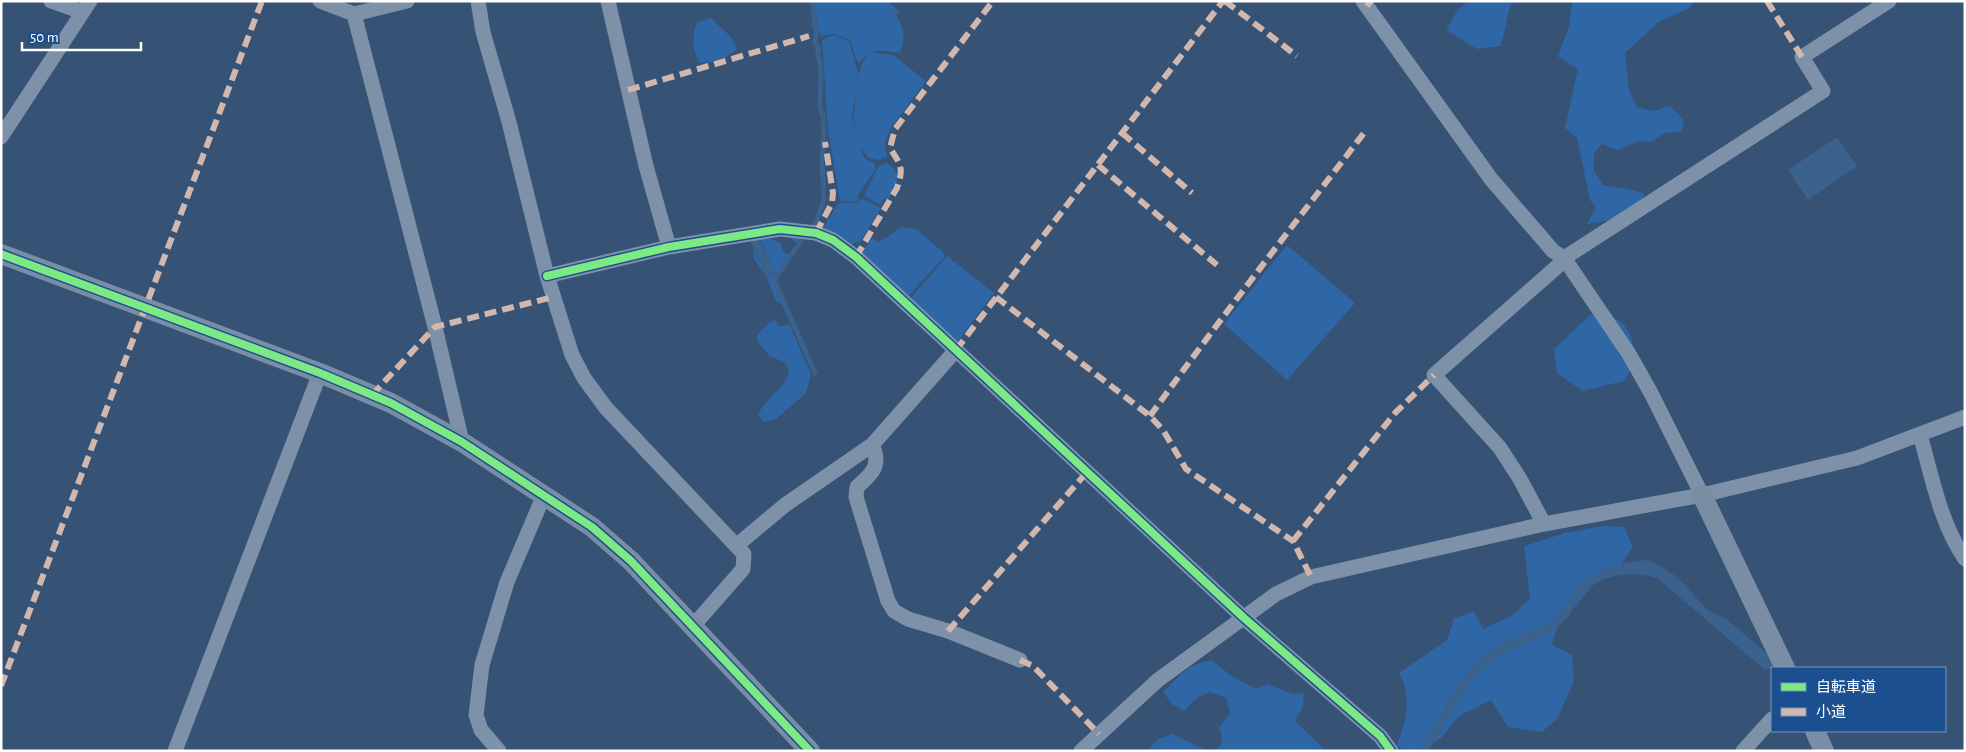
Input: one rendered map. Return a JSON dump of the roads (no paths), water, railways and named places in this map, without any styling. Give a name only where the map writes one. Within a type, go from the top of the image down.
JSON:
[{"type":"street","points":[[1,137],[86,7],[51,1]]},
{"type":"street","points":[[320,1],[354,14],[407,1]]},
{"type":"street","points":[[478,1],[483,32],[509,122],[547,276],[572,355],[584,378],[606,408],[744,554],[743,569],[694,626]]},
{"type":"street","points":[[608,1],[646,166],[669,247]]},
{"type":"street","points":[[1363,1],[1491,179],[1553,251],[1564,258],[1629,354],[1651,393],[1702,495],[1785,667]]},
{"type":"street","points":[[1544,524],[1520,479],[1500,448],[1434,375],[1559,265],[1564,258],[1823,92],[1802,57],[1889,1]]},
{"type":"street","points":[[354,14],[435,327],[462,442]]},
{"type":"street","points":[[547,276],[669,247],[780,228],[816,233],[833,240],[856,257],[1244,618],[1380,736],[1391,751]]},
{"type":"street","points":[[1,254],[320,372],[390,403],[462,442],[592,527],[631,562],[694,626],[810,751]]},
{"type":"street","points":[[736,546],[785,505],[872,445],[956,350]]},
{"type":"street","points":[[175,751],[320,372]]},
{"type":"street","points":[[1081,751],[1158,680],[1276,594],[1311,577],[1544,524],[1702,495],[1858,458],[1965,417]]},
{"type":"street","points":[[1920,435],[1944,518],[1957,548],[1965,559]]},
{"type":"street","points":[[872,445],[877,455],[878,464],[870,475],[856,487],[856,497],[888,601],[894,610],[908,619],[956,634],[1020,660]]},
{"type":"street","points":[[499,751],[481,730],[476,715],[482,665],[506,582],[544,495]]},
{"type":"street","points":[[1743,751],[1771,721]]},
{"type":"street","points":[[1815,732],[1824,751]]},
{"type":"waterway","points":[[812,1],[815,21],[813,24],[817,28],[815,43],[819,49],[817,53],[821,73],[820,109],[823,115],[824,132],[822,163],[824,199],[815,226]]},
{"type":"waterway","points":[[803,238],[774,280],[815,373]]}]
